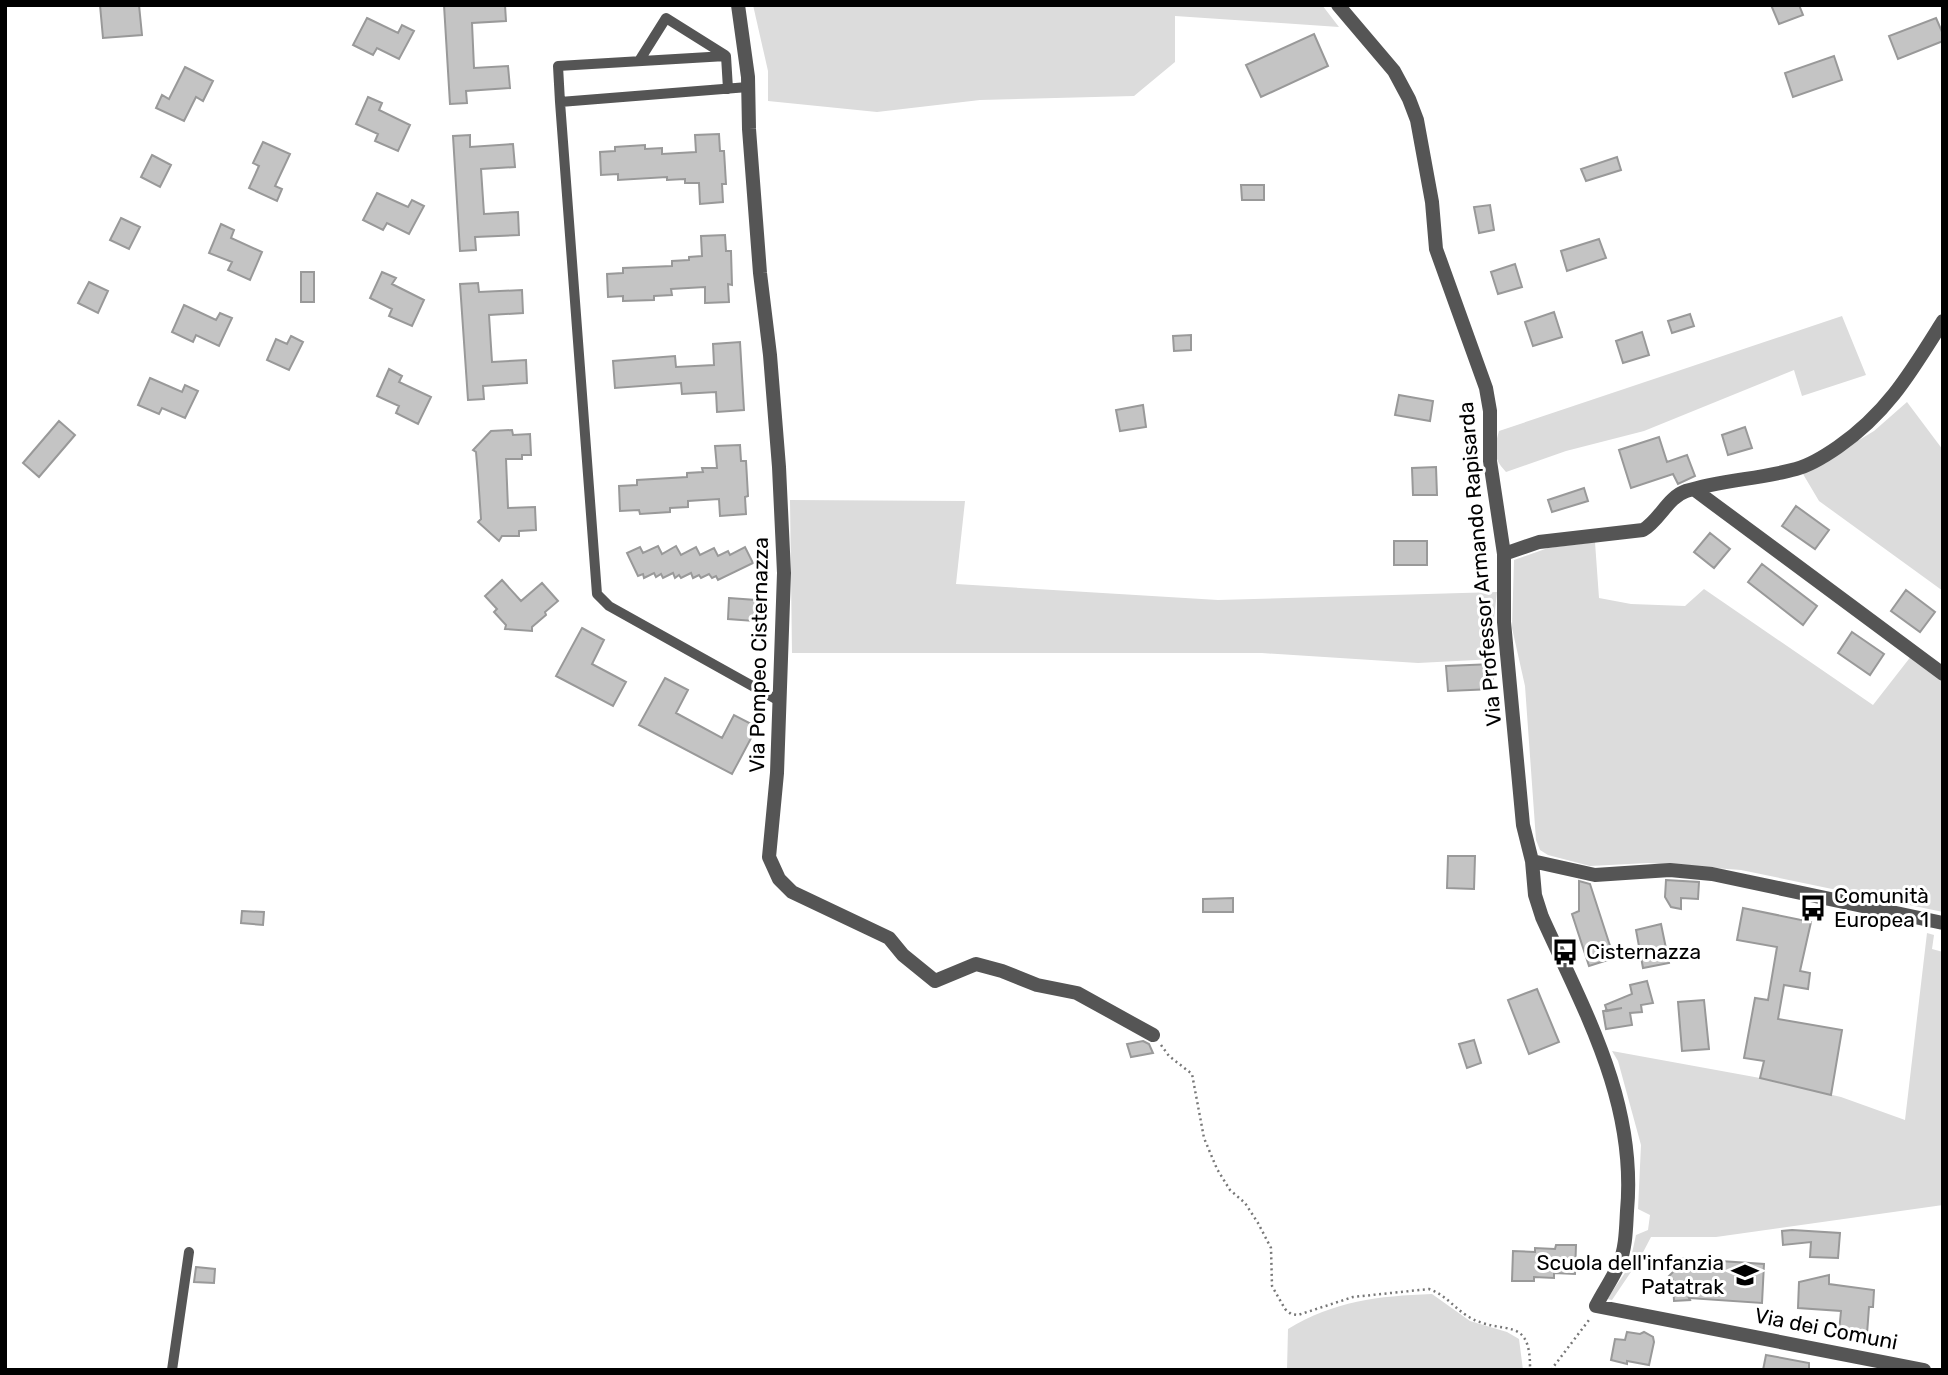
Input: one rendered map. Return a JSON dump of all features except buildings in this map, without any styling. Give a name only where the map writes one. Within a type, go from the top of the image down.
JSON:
[{"type":"street","name":"Via Pompeo Cisternazza","points":[[738,5],[748,88],[760,273],[770,355],[784,573],[777,788],[769,858],[779,879],[792,892],[889,938],[903,955],[935,981],[976,964],[1037,985],[1077,993],[1153,1035]]},
{"type":"street","name":"Via Professor Armando Rapisarda","points":[[1338,5],[1394,71],[1409,99],[1417,120],[1432,202],[1436,249],[1486,388],[1490,411],[1490,461],[1504,554],[1504,622],[1523,825],[1532,861],[1535,895],[1542,917],[1603,1051],[1626,1141],[1629,1197],[1620,1262],[1596,1306]]},
{"type":"street","points":[[1504,554],[1539,542],[1643,530],[1683,492],[1799,469],[1822,458],[1863,429],[1882,410],[1899,389],[1943,321]]},
{"type":"street","points":[[1695,490],[1943,674]]},
{"type":"street","points":[[1532,861],[1595,875],[1670,870],[1712,874],[1943,923]]},
{"type":"street","name":"Via dei Comuni","points":[[1596,1306],[1924,1370]]},
{"type":"lane","points":[[639,61],[666,18],[726,56]]},
{"type":"lane","points":[[726,56],[728,89]]},
{"type":"lane","points":[[726,56],[558,66],[597,594],[609,606],[781,702]]},
{"type":"lane","points":[[560,102],[748,88]]},
{"type":"lane","points":[[172,1370],[189,1252]]},
{"type":"path","points":[[1153,1035],[1169,1056],[1192,1074],[1204,1138],[1217,1169],[1230,1190],[1245,1203],[1271,1248],[1272,1286],[1285,1309],[1298,1315],[1353,1297],[1429,1289],[1440,1293],[1470,1317],[1518,1332],[1527,1339],[1530,1370]]},
{"type":"path","points":[[1551,1370],[1592,1316],[1596,1306]]},
{"type":"shaded area","points":[[753,5],[1322,5],[1339,27],[1175,16],[1175,62],[1134,96],[980,100],[877,112],[768,101],[768,71]]},
{"type":"shaded area","points":[[1842,316],[1866,375],[1802,396],[1794,370],[1644,431],[1566,451],[1506,472],[1496,457],[1499,431]]},
{"type":"shaded area","points":[[1907,402],[1943,450],[1943,591],[1819,501],[1803,474],[1874,431]]},
{"type":"shaded area","points":[[790,500],[965,501],[956,584],[1218,600],[1497,592],[1493,627],[1495,659],[1418,663],[1262,653],[792,653]]},
{"type":"shaded area","points":[[1595,542],[1599,598],[1631,604],[1685,606],[1704,589],[1873,705],[1912,655],[1943,679],[1943,912],[1741,870],[1648,863],[1590,866],[1548,855],[1540,850],[1536,840],[1525,686],[1512,628],[1514,560],[1548,548]]},
{"type":"shaded area","points":[[1927,933],[1934,935],[1932,949],[1943,952],[1943,1205],[1716,1237],[1651,1237],[1612,1300],[1607,1299],[1629,1267],[1636,1235],[1648,1230],[1650,1215],[1638,1209],[1641,1145],[1618,1061],[1612,1051],[1760,1078],[1841,1097],[1905,1120]]},
{"type":"shaded area","points":[[1432,1294],[1470,1321],[1507,1332],[1519,1339],[1523,1370],[1287,1370],[1288,1329],[1305,1320],[1357,1302],[1393,1296]]},
{"type":"place","name":"Comunità Europea 1","points":[[1813,908]]},
{"type":"place","name":"Cisternazza","points":[[1565,952]]},
{"type":"place","name":"Scuola dell'infanzia Patatrak","points":[[1745,1275]]}]
